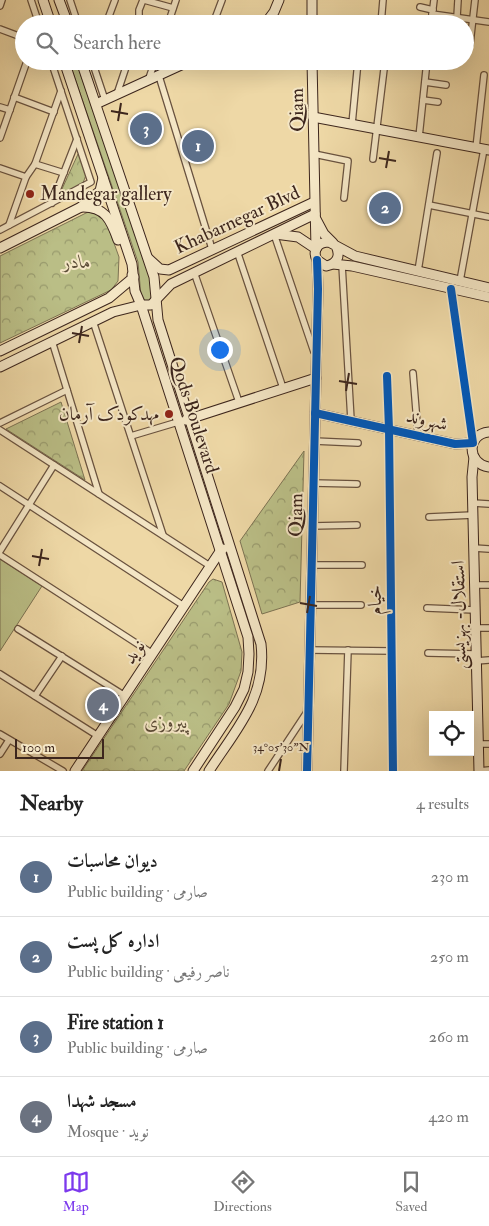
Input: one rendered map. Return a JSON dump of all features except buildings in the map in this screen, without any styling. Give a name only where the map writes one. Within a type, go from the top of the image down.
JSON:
[{"type":"street","points":[[0,6],[2,0]]},
{"type":"street","points":[[31,0],[36,15]]},
{"type":"street","points":[[43,0],[49,15]]},
{"type":"street","points":[[59,0],[65,15]]},
{"type":"street","points":[[70,0],[75,15]]},
{"type":"street","points":[[109,15],[115,0]]},
{"type":"street","points":[[140,15],[144,0],[173,8]]},
{"type":"street","points":[[171,15],[176,0]]},
{"type":"street","points":[[217,15],[222,0]]},
{"type":"street","points":[[272,15],[278,0]]},
{"type":"street","points":[[312,0],[312,15]]},
{"type":"street","points":[[382,15],[384,0]]},
{"type":"street","points":[[432,15],[434,0]]},
{"type":"street","points":[[455,15],[458,0]]},
{"type":"street","points":[[473,15],[475,0]]},
{"type":"street","points":[[420,8],[446,15]]},
{"type":"street","points":[[474,20],[489,22]]},
{"type":"street","points":[[0,29],[15,35]]},
{"type":"street","points":[[0,138],[24,70]]},
{"type":"street","points":[[0,230],[92,182],[54,70]]},
{"type":"street","name":"Qods Boulevard","points":[[67,70],[132,264],[136,295],[248,637],[248,672],[244,689],[235,707],[193,771]]},
{"type":"street","name":"Qods Boulevard","points":[[84,70],[148,258],[155,283],[158,320],[261,644],[262,674],[258,690],[250,709],[208,771]]},
{"type":"street","points":[[95,70],[105,100]]},
{"type":"street","points":[[117,94],[125,70]]},
{"type":"street","points":[[148,80],[152,70]]},
{"type":"street","points":[[96,104],[172,70]]},
{"type":"street","name":"Qiam","points":[[312,70],[316,249]]},
{"type":"street","points":[[352,124],[357,70]]},
{"type":"street","points":[[373,159],[384,70]]},
{"type":"street","points":[[419,137],[426,70]]},
{"type":"street","points":[[460,281],[483,149],[484,75]]},
{"type":"street","points":[[160,76],[212,249]]},
{"type":"street","points":[[425,82],[446,85]]},
{"type":"street","points":[[9,225],[26,176],[35,164],[61,92]]},
{"type":"street","points":[[14,97],[54,112]]},
{"type":"street","points":[[423,100],[438,102]]},
{"type":"street","points":[[0,106],[10,110]]},
{"type":"street","points":[[313,117],[483,149]]},
{"type":"street","points":[[52,202],[77,139]]},
{"type":"street","points":[[418,271],[437,153]]},
{"type":"street","points":[[314,154],[348,161],[344,198]]},
{"type":"street","points":[[35,164],[64,173]]},
{"type":"street","points":[[0,168],[26,176]]},
{"type":"street","points":[[0,248],[81,207],[100,191],[103,175]]},
{"type":"street","name":"Khabarnegar Blvd","points":[[148,258],[155,266],[169,270],[314,202]]},
{"type":"street","points":[[429,205],[489,217]]},
{"type":"street","points":[[0,351],[109,298],[134,278],[108,218],[95,208],[81,207]]},
{"type":"street","points":[[288,214],[294,216],[294,224]]},
{"type":"street","points":[[315,214],[319,226],[339,254],[335,265],[322,276],[318,289]]},
{"type":"street","name":"Khabarnegar Blvd","points":[[156,300],[171,284],[315,214]]},
{"type":"street","points":[[316,249],[298,237],[274,234],[316,357]]},
{"type":"street","points":[[489,288],[418,271],[354,261],[335,265],[322,265],[315,257],[316,249],[325,242],[334,245],[354,261],[489,297]]},
{"type":"street","points":[[238,251],[283,388]]},
{"type":"street","name":"Qiam","points":[[307,771],[318,289],[317,260]]},
{"type":"street","points":[[335,265],[352,420]]},
{"type":"street","points":[[169,270],[164,277],[171,284]]},
{"type":"street","points":[[194,272],[239,402]]},
{"type":"street","points":[[451,288],[473,443]]},
{"type":"street","points":[[109,298],[115,303],[113,312]]},
{"type":"street","points":[[0,367],[113,312],[151,305],[156,300]]},
{"type":"street","points":[[93,321],[163,536]]},
{"type":"street","points":[[52,342],[99,494]]},
{"type":"street","points":[[413,372],[418,435]]},
{"type":"street","name":"خیام","points":[[387,376],[393,771]]},
{"type":"street","points":[[131,436],[316,378]]},
{"type":"street","points":[[0,423],[67,390]]},
{"type":"street","name":"شهروند","points":[[315,413],[455,444],[473,443]]},
{"type":"street","points":[[0,430],[210,566]]},
{"type":"street","points":[[473,443],[476,438],[488,430]]},
{"type":"street","points":[[314,442],[358,443]]},
{"type":"street","name":"استقلال- بهزیستی","points":[[473,443],[472,477],[476,628],[474,721],[479,771]]},
{"type":"street","points":[[455,444],[473,456],[480,464],[486,466]]},
{"type":"street","points":[[0,551],[54,465]]},
{"type":"street","points":[[472,477],[486,466]]},
{"type":"street","points":[[313,483],[357,484]]},
{"type":"street","points":[[0,486],[184,606]]},
{"type":"street","points":[[473,503],[489,504]]},
{"type":"street","points":[[429,517],[473,515]]},
{"type":"street","points":[[312,526],[357,525]]},
{"type":"street","points":[[221,550],[230,546]]},
{"type":"street","points":[[474,548],[489,549]]},
{"type":"street","name":"نوید","points":[[75,771],[221,550]]},
{"type":"street","points":[[0,555],[153,654]]},
{"type":"street","points":[[311,565],[362,565]]},
{"type":"street","points":[[475,585],[489,585]]},
{"type":"street","points":[[310,605],[361,605]]},
{"type":"street","points":[[427,608],[475,610]]},
{"type":"street","points":[[476,628],[489,628]]},
{"type":"street","points":[[18,629],[125,696]]},
{"type":"street","points":[[310,650],[392,651]]},
{"type":"street","points":[[344,771],[348,650]]},
{"type":"street","points":[[428,653],[489,660]]},
{"type":"street","points":[[35,696],[62,656]]},
{"type":"street","points":[[0,674],[98,736]]},
{"type":"street","points":[[268,771],[308,711]]},
{"type":"street","points":[[0,734],[63,771]]},
{"type":"street","points":[[0,754],[9,740]]},
{"type":"street","points":[[476,740],[489,744]]},
{"type":"street","points":[[479,771],[489,770]]},
{"type":"green space","points":[[72,70],[79,70],[150,278],[152,298],[149,302],[144,301],[141,296],[138,262]]},
{"type":"green space","points":[[80,153],[86,175],[83,183],[67,192],[62,189]]},
{"type":"green space","name":"مادر","points":[[88,212],[98,214],[106,221],[119,257],[118,281],[111,290],[0,343],[0,256]]},
{"type":"green space","points":[[61,402],[85,480],[6,429]]},
{"type":"green space","points":[[304,451],[300,602],[262,614],[240,541]]},
{"type":"green space","points":[[0,559],[42,586],[0,651]]},
{"type":"green space","name":"پیروزی","points":[[213,579],[222,582],[242,652],[241,671],[229,704],[184,771],[82,771],[209,582]]},
{"type":"cycle path","points":[[307,771],[318,289],[317,260]]},
{"type":"cycle path","points":[[315,413],[455,444],[473,443],[451,289]]},
{"type":"cycle path","points":[[387,376],[393,771]]},
{"type":"place","name":"Fire station 1","points":[[146,129]]},
{"type":"place","name":"دیوان محاسبات","points":[[198,146]]},
{"type":"place","name":"Mandegar gallery","points":[[30,194]]},
{"type":"place","name":"اداره کل پست","points":[[385,208]]},
{"type":"place","name":"مهدکودک آرمان","points":[[169,414]]},
{"type":"place","name":"مسجد شهدا","points":[[103,705]]}]
